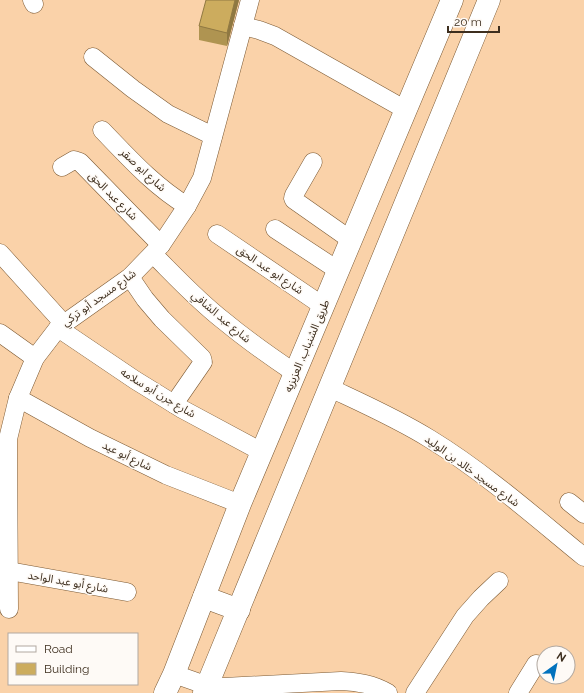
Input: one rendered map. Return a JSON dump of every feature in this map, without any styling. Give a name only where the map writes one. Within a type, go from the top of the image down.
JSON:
[{"type":"street","name":"شارع مسجد أبو تركي","points":[[9,609],[9,571],[4,457],[18,398],[35,358],[61,326],[130,277],[157,249],[187,206],[202,178],[250,0]]},
{"type":"street","name":"طريق الشنباب, العزيزيه","points":[[169,684],[240,504],[452,0]]},
{"type":"street","points":[[206,689],[489,0]]},
{"type":"street","points":[[243,26],[260,30],[275,36],[406,110]]},
{"type":"street","points":[[93,57],[133,89],[168,114],[213,136]]},
{"type":"street","name":"شارع ابو صقر","points":[[102,130],[148,178],[173,198],[187,206]]},
{"type":"street","name":"شارع عبد الحق","points":[[62,167],[74,160],[80,162],[157,249]]},
{"type":"street","points":[[313,162],[294,195],[294,200],[351,240]]},
{"type":"street","points":[[276,229],[338,270]]},
{"type":"street","name":"شارع ابو عبد الحق","points":[[217,234],[323,306]]},
{"type":"street","name":"شارع عبد الشافي","points":[[157,249],[187,288],[223,320],[261,350],[295,373]]},
{"type":"street","name":"شارع جرن أبو سلامه","points":[[0,253],[61,326],[135,380],[174,404],[262,452]]},
{"type":"street","points":[[130,277],[145,299],[162,319],[202,358],[203,362],[174,404]]},
{"type":"street","points":[[0,333],[35,358]]},
{"type":"street","name":"شارع مسجد خالد بن الوليد","points":[[330,388],[404,424],[447,450],[521,506],[584,557]]},
{"type":"street","name":"شارع أبو عيد","points":[[18,398],[90,438],[166,475],[240,504]]},
{"type":"street","points":[[569,502],[584,514]]},
{"type":"street","name":"شارع أبو عبد الواحد","points":[[9,571],[126,592]]},
{"type":"street","points":[[414,693],[465,616],[499,581]]},
{"type":"street","points":[[204,597],[239,610]]},
{"type":"street","points":[[518,693],[536,664]]},
{"type":"street","points":[[169,684],[206,689],[341,681],[361,682],[380,688],[388,693]]},
{"type":"building","points":[[206,0],[235,0],[227,33],[199,26]]}]
